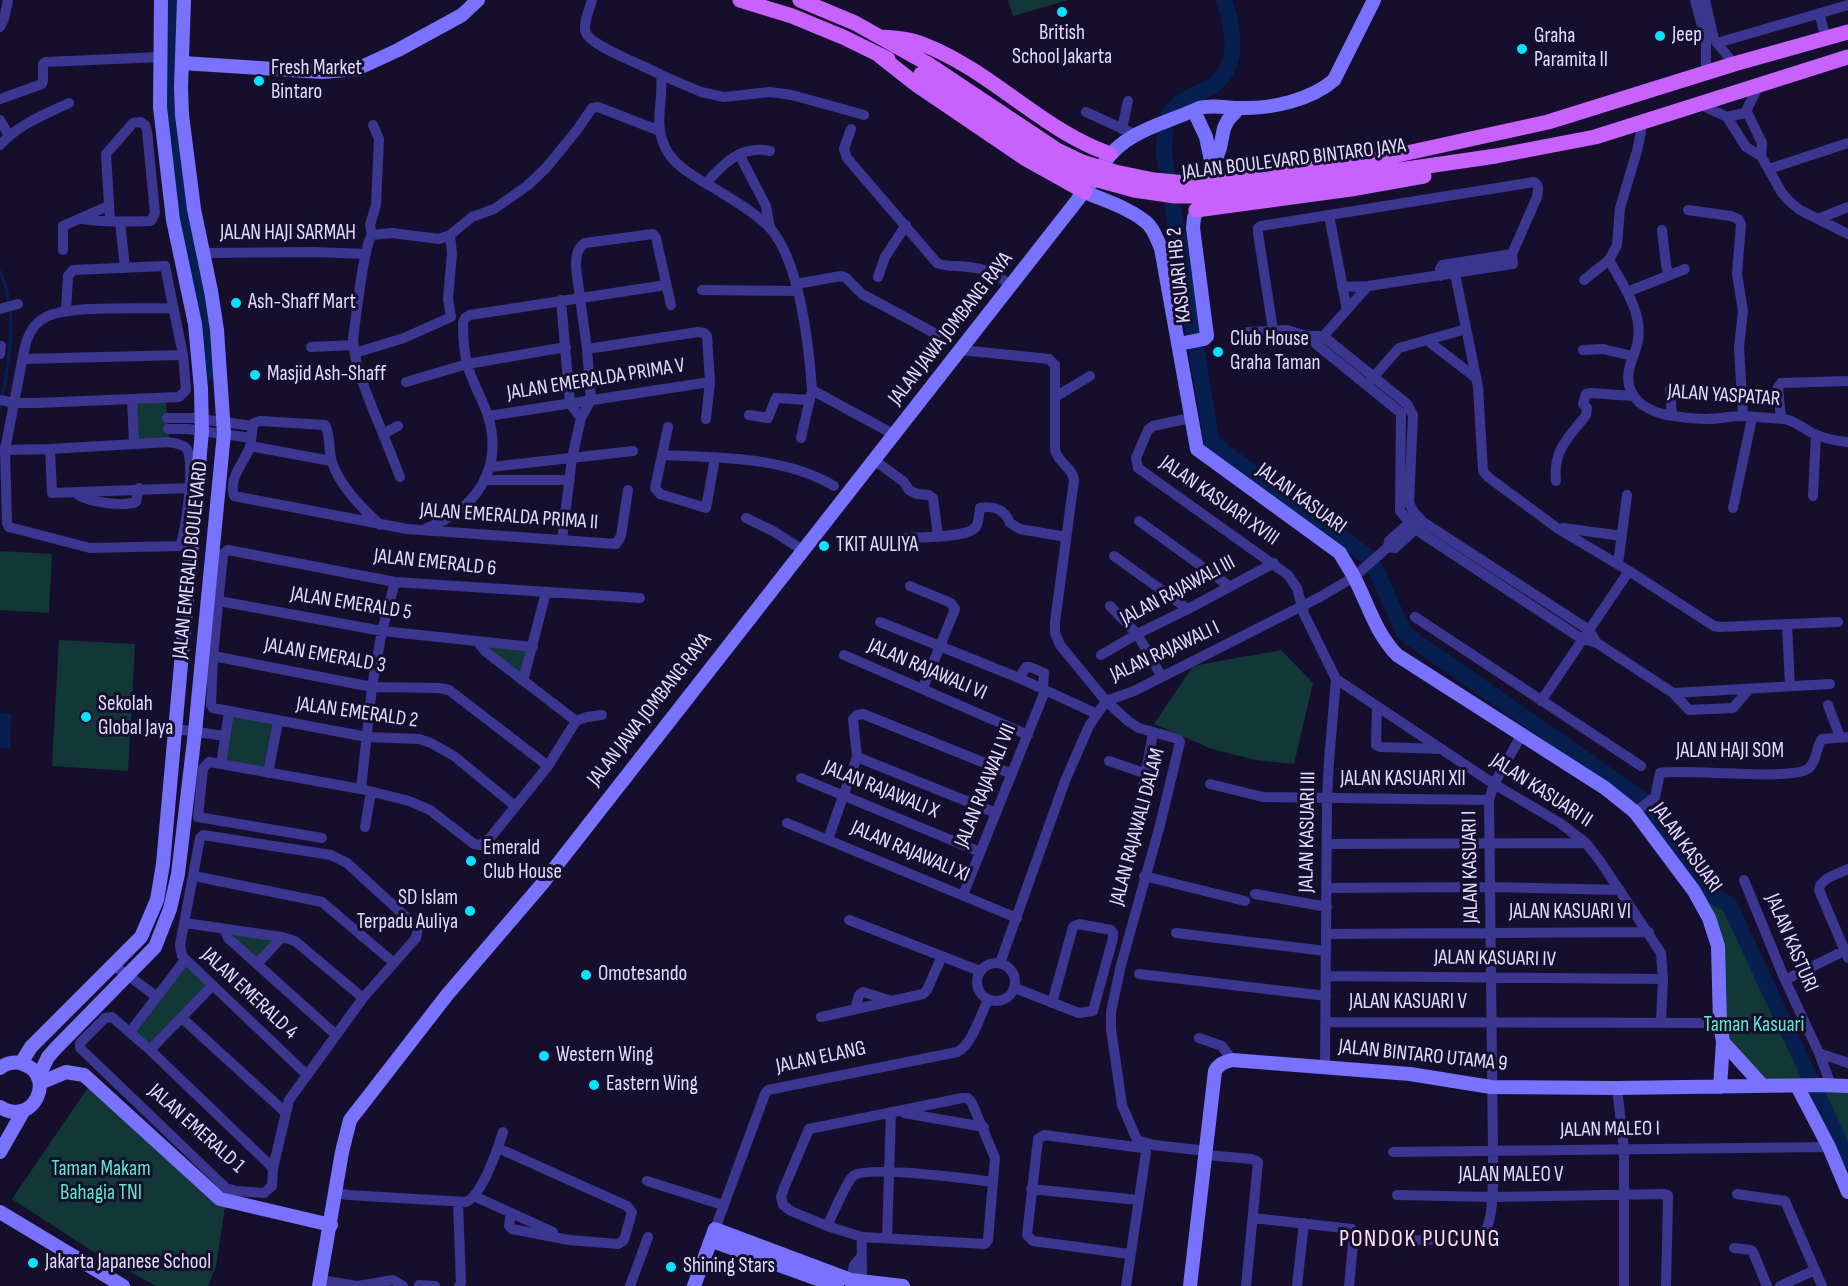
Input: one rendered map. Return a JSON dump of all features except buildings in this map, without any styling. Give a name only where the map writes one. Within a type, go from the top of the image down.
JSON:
[{"type":"main road","name":"JALAN EMERALD BOULEVARD","points":[[21,1063],[31,1047],[141,937],[159,892],[164,856],[202,425],[195,324],[173,220],[160,108],[161,0]]},
{"type":"main road","name":"JALAN EMERALD BOULEVARD","points":[[0,1152],[24,1110],[36,1100],[39,1093],[39,1080],[48,1057],[157,943],[173,898],[178,874],[195,735],[224,427],[217,330],[194,209],[183,116],[184,0]]},
{"type":"main road","points":[[182,63],[322,72],[357,69],[398,50],[462,15],[478,0]]},
{"type":"main road","name":"JALAN BOULEVARD BINTARO JAYA","points":[[740,0],[771,8],[843,37],[880,56],[924,69]]},
{"type":"main road","name":"JALAN BOULEVARD BINTARO JAYA","points":[[800,0],[829,11],[881,37],[1040,154],[1083,176],[1134,190],[1175,196],[1200,196],[1385,165],[1542,124],[1734,64],[1848,32]]},
{"type":"main road","name":"JALAN JAWA JOMBANG RAYA","points":[[319,1283],[342,1152],[350,1120],[447,995],[542,884],[646,748],[804,551],[840,489],[874,460],[895,435],[1085,192],[1128,131],[1210,105],[1239,108],[1274,104],[1299,98],[1324,88],[1334,80],[1374,0]]},
{"type":"main road","points":[[881,37],[921,44],[944,54],[980,75],[1086,146],[1110,154]]},
{"type":"main road","points":[[880,56],[917,86],[1026,159],[1085,192]]},
{"type":"main road","name":"JALAN BOULEVARD BINTARO JAYA","points":[[1385,165],[1490,157],[1595,137],[1848,57]]},
{"type":"main road","name":"KASUARI HB 2","points":[[1085,192],[1148,224],[1161,248],[1182,344],[1204,339],[1207,334],[1193,228],[1196,210],[1220,148],[1224,128],[1239,108]]},
{"type":"main road","points":[[1194,111],[1206,137],[1212,167]]},
{"type":"main road","points":[[1542,124],[1536,129],[1536,140],[1549,147]]},
{"type":"main road","points":[[1196,210],[1428,176],[1461,169],[1490,157]]},
{"type":"main road","name":"JALAN KASUARI","points":[[1182,344],[1190,418],[1197,449],[1340,552],[1385,643],[1397,655],[1605,788],[1643,807],[1709,918],[1718,946],[1720,1023],[1723,1042]]},
{"type":"main road","points":[[1723,1042],[1763,1086]]},
{"type":"main road","points":[[1720,1087],[1723,1042]]},
{"type":"main road","points":[[31,1047],[40,1056],[48,1057],[53,1066],[66,1072],[84,1075],[220,1199],[331,1225]]},
{"type":"main road","name":"JALAN BINTARO UTAMA 9","points":[[1218,1066],[1232,1060],[1325,1067],[1410,1074],[1491,1087],[1848,1086]]},
{"type":"main road","points":[[1,1066],[15,1062],[21,1063],[28,1066],[39,1080],[66,1072]]},
{"type":"main road","points":[[1190,1286],[1215,1071],[1218,1066]]},
{"type":"main road","points":[[1800,1086],[1848,1192]]},
{"type":"main road","points":[[0,1107],[14,1112],[24,1110]]},
{"type":"main road","points":[[0,1212],[123,1286]]},
{"type":"main road","points":[[713,1235],[856,1283],[903,1286]]},
{"type":"main road","points":[[713,1235],[837,1286]]},
{"type":"main road","name":"JALAN ELANG","points":[[694,1286],[713,1235]]},
{"type":"street","points":[[0,27],[8,0]]},
{"type":"street","points":[[1695,0],[1712,41],[1734,64]]},
{"type":"street","points":[[1705,0],[1712,41],[1706,73]]},
{"type":"street","points":[[591,4],[585,32],[587,35],[604,48],[701,92],[724,97],[770,92],[792,95],[864,115]]},
{"type":"street","points":[[1712,41],[1848,5]]},
{"type":"street","points":[[1821,12],[1829,38]]},
{"type":"street","points":[[0,99],[42,84],[43,64],[46,62],[160,57]]},
{"type":"street","points":[[661,75],[662,89],[658,112],[665,149],[672,158],[743,206],[770,228],[789,259],[808,348],[811,395],[801,438]]},
{"type":"street","points":[[1699,104],[1727,117],[1734,117],[1747,112],[1759,85]]},
{"type":"street","points":[[1086,112],[1128,131],[1128,101]]},
{"type":"street","points":[[0,145],[25,123],[69,103]]},
{"type":"street","points":[[311,347],[354,349],[404,338],[451,317],[448,299],[452,253],[450,235],[472,217],[494,209],[527,186],[553,160],[592,108],[598,107],[660,131]]},
{"type":"street","points":[[1747,112],[1762,143],[1761,156]]},
{"type":"street","points":[[1727,117],[1746,147],[1761,156],[1790,201],[1800,210],[1848,234]]},
{"type":"street","points":[[0,120],[9,136]]},
{"type":"street","points":[[82,219],[115,222],[151,220],[155,213],[147,130],[141,122],[133,123],[106,154],[108,206],[115,222],[125,268]]},
{"type":"street","points":[[1584,280],[1609,260],[1617,245],[1620,208],[1637,151],[1641,132],[1640,123]]},
{"type":"street","points":[[372,235],[370,225],[376,205],[379,151],[379,139],[373,125]]},
{"type":"street","points":[[851,129],[844,144],[844,154],[937,262],[946,266],[992,272],[1010,285]]},
{"type":"street","points":[[1769,170],[1848,144]]},
{"type":"street","points":[[706,183],[730,159],[739,154],[754,149],[770,151]]},
{"type":"street","points":[[739,154],[766,206],[770,228]]},
{"type":"street","points":[[1273,330],[1258,228],[1261,226],[1534,182],[1538,188],[1537,197],[1512,254],[1514,262],[1512,265],[1368,286],[1342,287]]},
{"type":"street","points":[[63,250],[63,226],[108,206]]},
{"type":"street","points":[[1818,219],[1848,207]]},
{"type":"street","points":[[1688,210],[1731,216],[1738,219],[1741,224],[1737,274],[1743,312],[1739,347],[1748,417],[1733,508]]},
{"type":"street","points":[[1329,215],[1347,310]]},
{"type":"street","points":[[878,277],[885,257],[906,225]]},
{"type":"street","points":[[1662,230],[1664,256],[1670,275]]},
{"type":"street","name":"JALAN HAJI SARMAH","points":[[203,253],[366,254],[369,237],[372,235],[392,233],[439,238],[450,235]]},
{"type":"street","points":[[562,540],[581,418],[591,400],[576,268],[576,255],[580,247],[585,243],[653,234],[656,238],[671,305]]},
{"type":"street","points":[[366,254],[354,349],[370,402],[400,477]]},
{"type":"street","points":[[1441,276],[1442,265],[1512,254]]},
{"type":"street","points":[[1556,481],[1554,466],[1557,453],[1586,415],[1587,408],[1583,404],[1586,394],[1633,396],[1628,373],[1637,344],[1637,315],[1609,260]]},
{"type":"street","points":[[7,401],[166,397],[179,396],[186,390],[183,355],[166,268],[163,265],[70,272],[66,311]]},
{"type":"street","points":[[1627,292],[1685,268]]},
{"type":"street","points":[[1455,274],[1475,377],[1484,471],[1488,477],[1557,528],[1714,626],[1838,622]]},
{"type":"street","points":[[702,290],[797,288],[841,276],[862,294],[936,334]]},
{"type":"street","points":[[423,530],[439,524],[459,511],[475,495],[491,467],[493,447],[488,416],[467,364],[463,323],[465,318],[470,315],[561,300],[666,285]]},
{"type":"street","points":[[1318,339],[1368,286]]},
{"type":"street","points":[[561,300],[570,404],[581,418]]},
{"type":"street","points":[[2,450],[134,443],[181,444],[190,456],[190,488],[180,546],[96,548],[9,527],[2,450],[7,401],[23,359],[27,338],[34,326],[45,317],[66,311],[173,308]]},
{"type":"street","points":[[1247,332],[1287,330],[1318,339],[1370,381],[1401,413],[1400,511],[1673,693],[1685,708],[1695,711],[1730,709],[1749,688]]},
{"type":"street","points":[[1370,381],[1399,348],[1466,330]]},
{"type":"street","points":[[587,349],[698,332],[704,333],[707,336],[710,382],[706,419]]},
{"type":"street","points":[[1428,341],[1475,377]]},
{"type":"street","points":[[406,382],[467,364],[566,347]]},
{"type":"street","name":"JALAN RAJAWALI DALAM","points":[[961,350],[1049,359],[1055,365],[1055,450],[1058,460],[1072,472],[1074,480],[1055,633],[1060,645],[1106,701],[1128,721],[1139,728],[1178,739],[1180,747],[1120,965],[1111,1012],[1112,1040],[1122,1104],[1137,1140],[1206,1153]]},
{"type":"street","points":[[1583,350],[1603,350],[1632,356]]},
{"type":"street","points":[[23,359],[183,355]]},
{"type":"street","points":[[1055,397],[1090,376]]},
{"type":"street","points":[[1781,419],[1778,387],[1782,383],[1848,381]]},
{"type":"street","name":"JALAN EMERALDA PRIMA V","points":[[488,416],[710,382]]},
{"type":"street","points":[[1670,389],[1672,416]]},
{"type":"street","points":[[749,415],[768,418],[776,398],[811,395],[895,435]]},
{"type":"street","name":"JALAN YASPATAR","points":[[1633,396],[1647,409],[1672,416],[1707,419],[1748,417],[1781,419],[1795,423],[1816,435],[1848,442]]},
{"type":"street","points":[[166,397],[169,442]]},
{"type":"street","points":[[132,399],[134,443]]},
{"type":"street","name":"JALAN KASUARI XVIII","points":[[1190,418],[1153,426],[1148,430],[1136,458],[1138,468],[1274,563],[1288,575],[1297,588],[1301,607]]},
{"type":"street","points":[[251,437],[254,423],[260,421],[325,425],[332,461],[343,482],[380,525]]},
{"type":"street","points":[[168,424],[224,427],[332,461]]},
{"type":"street","points":[[383,434],[398,426]]},
{"type":"street","points":[[668,427],[655,488],[657,492],[706,508],[715,458]]},
{"type":"street","points":[[1813,496],[1816,435]]},
{"type":"street","name":"JALAN EMERALDA PRIMA II","points":[[251,437],[238,468],[232,489],[234,496],[380,525],[616,544],[621,536],[628,490]]},
{"type":"street","points":[[50,449],[52,492],[76,493],[91,501],[129,504],[136,502],[139,488],[190,488]]},
{"type":"street","points":[[491,467],[633,451]]},
{"type":"street","points":[[662,455],[715,458],[794,468],[816,481],[840,489]]},
{"type":"street","points":[[874,460],[904,482],[909,490],[933,498],[938,536]]},
{"type":"street","points":[[484,480],[570,480]]},
{"type":"street","points":[[1618,564],[1628,495]]},
{"type":"street","points":[[906,538],[970,531],[977,526],[980,508],[983,507],[1002,510],[1010,523],[1020,529],[1066,537]]},
{"type":"street","points":[[746,518],[804,551]]},
{"type":"street","points":[[1139,522],[1229,586]]},
{"type":"street","name":"JALAN RAJAWALI I","points":[[1000,963],[1065,781],[1089,726],[1106,701],[1134,691],[1162,677],[1301,607],[1354,577],[1388,548],[1395,548],[1416,522]]},
{"type":"street","points":[[1557,528],[1622,536]]},
{"type":"street","name":"JALAN EMERALD 6","points":[[219,601],[223,554],[228,550],[395,582],[640,598]]},
{"type":"street","points":[[1114,556],[1188,609]]},
{"type":"street","name":"JALAN RAJAWALI III","points":[[1101,655],[1274,563]]},
{"type":"street","points":[[1541,700],[1629,571]]},
{"type":"street","points":[[365,827],[367,737],[372,687],[382,631],[395,582]]},
{"type":"street","points":[[910,586],[954,606],[955,609],[923,688]]},
{"type":"street","points":[[523,681],[546,592]]},
{"type":"street","points":[[213,656],[219,601]]},
{"type":"street","name":"JALAN EMERALD 5","points":[[219,601],[382,631],[533,646]]},
{"type":"street","points":[[1110,606],[1137,634],[1162,677]]},
{"type":"street","points":[[1301,607],[1336,679]]},
{"type":"street","points":[[1415,616],[1641,766]]},
{"type":"street","points":[[880,622],[1019,678],[1097,714]]},
{"type":"street","points":[[1787,624],[1790,686]]},
{"type":"street","points":[[477,641],[486,652],[576,721]]},
{"type":"street","name":"JALAN RAJAWALI VI","points":[[844,655],[1028,735]]},
{"type":"street","name":"JALAN EMERALD 3","points":[[213,656],[372,687],[449,690],[548,766]]},
{"type":"street","name":"JALAN EMERALD 2","points":[[213,656],[211,705],[213,708],[367,737],[419,740],[431,743],[454,756],[515,806]]},
{"type":"street","name":"JALAN KASUARI II","points":[[1336,679],[1494,784],[1560,823],[1586,843],[1649,932],[1661,953],[1663,979],[1661,1022]]},
{"type":"street","name":"JALAN KASUARI III","points":[[1325,1067],[1327,799],[1336,679]]},
{"type":"street","points":[[1673,693],[1830,684]]},
{"type":"street","name":"JALAN RAJAWALI VII","points":[[963,895],[1044,690]]},
{"type":"street","points":[[1828,705],[1844,737]]},
{"type":"street","points":[[1377,706],[1376,745],[1443,749]]},
{"type":"street","points":[[221,764],[229,712]]},
{"type":"street","points":[[828,839],[857,757],[853,719],[856,715],[863,714],[1012,774]]},
{"type":"street","points":[[322,838],[198,817],[203,768],[209,762],[221,764],[366,791],[421,805],[474,844],[480,845],[490,838],[548,766],[576,721],[602,715]]},
{"type":"street","points":[[268,773],[278,722]]},
{"type":"street","points":[[176,733],[225,739]]},
{"type":"street","points":[[1138,815],[1153,733]]},
{"type":"street","points":[[1494,784],[1522,734]]},
{"type":"street","name":"JALAN HAJI SOM","points":[[1643,807],[1655,797],[1660,773],[1765,774],[1804,771],[1813,762],[1822,739],[1844,737]]},
{"type":"street","points":[[857,757],[996,813]]},
{"type":"street","points":[[1109,761],[1147,774]]},
{"type":"street","name":"JALAN RAJAWALI X","points":[[801,778],[980,852]]},
{"type":"street","name":"JALAN KASUARI XII","points":[[1210,784],[1263,797],[1489,800]]},
{"type":"street","name":"JALAN KASUARI I","points":[[1405,1242],[1476,1237],[1484,1234],[1488,1226],[1492,1197],[1493,1151],[1489,800],[1494,784]]},
{"type":"street","name":"JALAN RAJAWALI XI","points":[[787,823],[1017,918]]},
{"type":"street","name":"JALAN EMERALD 4","points":[[307,1075],[185,960],[180,951],[200,838],[208,834],[339,859],[347,863],[418,928],[416,938]]},
{"type":"street","points":[[1327,844],[1586,843]]},
{"type":"street","points":[[1785,980],[1847,952],[1819,890],[1819,885],[1822,881],[1848,869]]},
{"type":"street","points":[[194,876],[322,902],[394,963]]},
{"type":"street","points":[[1144,876],[1245,901]]},
{"type":"street","name":"JALAN KASTURI","points":[[1744,880],[1785,980],[1819,1053],[1827,1085]]},
{"type":"street","points":[[1327,888],[1491,887],[1620,890]]},
{"type":"street","points":[[1255,894],[1327,907]]},
{"type":"street","points":[[849,920],[980,971]]},
{"type":"street","points":[[185,923],[282,937],[295,941],[363,998]]},
{"type":"street","points":[[1015,988],[1052,1003],[1079,1013],[1093,1011],[1113,938],[1111,930],[1079,924],[1073,927],[1052,1003]]},
{"type":"street","points":[[228,930],[226,933],[228,938],[336,1035]]},
{"type":"street","name":"JALAN KASUARI VI","points":[[1327,934],[1649,932]]},
{"type":"street","points":[[1176,933],[1326,951]]},
{"type":"street","points":[[258,963],[282,937]]},
{"type":"street","name":"JALAN EMERALD 1","points":[[130,1032],[112,1017],[105,1018],[80,1043],[80,1048],[226,1188],[264,1193],[272,1186],[273,1168],[289,1100],[363,998],[416,938]]},
{"type":"street","points":[[821,1017],[855,1009],[859,995],[863,992],[892,1001],[925,992],[942,956]]},
{"type":"street","points":[[185,960],[130,1032],[273,1168]]},
{"type":"street","points":[[117,962],[130,973],[142,978],[142,984],[156,997]]},
{"type":"street","points":[[1000,963],[1010,968],[1016,977],[1015,988],[1009,997],[999,1002],[988,1000],[980,992],[977,981],[980,971],[989,964],[1000,963]]},
{"type":"street","points":[[1139,974],[1326,996]]},
{"type":"street","name":"JALAN KASUARI IV","points":[[1326,976],[1663,979]]},
{"type":"street","points":[[150,1050],[212,986]]},
{"type":"street","name":"JALAN ELANG","points":[[713,1235],[768,1090],[957,1052],[963,1049],[968,1042],[988,1000]]},
{"type":"street","points":[[182,1018],[285,1112]]},
{"type":"street","name":"JALAN KASUARI V","points":[[1326,1022],[1491,1022]]},
{"type":"street","points":[[1491,1022],[1720,1023]]},
{"type":"street","points":[[1199,1038],[1222,1046],[1232,1060]]},
{"type":"street","points":[[1218,1066],[1222,1046]]},
{"type":"street","points":[[1819,1053],[1848,1063]]},
{"type":"street","points":[[1617,1088],[1624,1150],[1624,1286]]},
{"type":"street","points":[[968,1098],[984,1127],[995,1158],[988,1240],[985,1244],[862,1238],[791,1211],[783,1204],[781,1197],[784,1188],[806,1133],[813,1127],[968,1098]]},
{"type":"street","points":[[894,1112],[984,1127]]},
{"type":"street","points":[[887,1238],[894,1112]]},
{"type":"street","points":[[336,1193],[348,1196],[466,1202],[474,1196],[498,1148],[502,1132]]},
{"type":"street","points":[[1125,1286],[1146,1152],[1143,1148],[1044,1135],[1038,1139],[1027,1235],[1033,1241],[1129,1254]]},
{"type":"street","name":"JALAN MALEO I","points":[[1393,1152],[1829,1147]]},
{"type":"street","points":[[474,1196],[569,1240],[620,1244],[624,1240],[632,1212],[627,1206],[498,1148]]},
{"type":"street","points":[[1206,1153],[1252,1159],[1258,1162],[1246,1286]]},
{"type":"street","points":[[827,1226],[853,1176],[858,1174],[890,1172],[993,1182]]},
{"type":"street","points":[[647,1181],[723,1204]]},
{"type":"street","points":[[1031,1189],[1137,1200]]},
{"type":"street","points":[[1737,1194],[1785,1202],[1822,1286]]},
{"type":"street","name":"JALAN MALEO V","points":[[1397,1195],[1492,1197],[1668,1195],[1666,1286]]},
{"type":"street","points":[[458,1203],[461,1283],[459,1286]]},
{"type":"street","points":[[1253,1218],[1353,1230],[1348,1286]]},
{"type":"street","points":[[1297,1286],[1304,1223]]},
{"type":"street","points":[[630,1286],[648,1237]]},
{"type":"street","points":[[856,1283],[854,1265],[861,1257],[862,1238]]},
{"type":"street","points":[[1734,1248],[1753,1252],[1767,1286]]},
{"type":"street","points":[[1780,1286],[1815,1270]]},
{"type":"street","points":[[319,1283],[357,1286],[393,1280],[403,1286]]},
{"type":"street","points":[[419,1285],[435,1286]]},
{"type":"green space","points":[[1008,0],[1068,0],[1013,16]]},
{"type":"green space","points":[[166,397],[169,442],[134,443],[132,399]]},
{"type":"green space","points":[[0,551],[52,554],[49,613],[0,610]]},
{"type":"green space","points":[[59,640],[135,644],[128,771],[52,766]]},
{"type":"green space","points":[[477,641],[533,647],[523,681]]},
{"type":"green space","points":[[1281,650],[1313,683],[1294,764],[1256,760],[1212,749],[1154,724],[1193,666]]},
{"type":"green space","points":[[229,712],[278,722],[268,773],[221,764]]},
{"type":"green space","name":"Taman Kasuari","points":[[1686,870],[1691,872],[1714,901],[1733,909],[1811,1077],[1765,1081],[1725,1037],[1724,958]]},
{"type":"green space","points":[[228,930],[282,937],[258,963]]},
{"type":"green space","points":[[185,960],[212,986],[150,1050],[130,1032]]},
{"type":"green space","name":"Taman Makam Bahagia TNI","points":[[89,1086],[225,1207],[216,1266],[208,1286],[156,1286],[89,1249],[12,1199]]},
{"type":"green space","points":[[1815,1089],[1848,1091],[1848,1164]]},
{"type":"water","points":[[0,713],[11,714],[10,749],[0,748]]},
{"type":"waterway","points":[[174,0],[171,74],[190,262],[209,336],[212,373]]},
{"type":"waterway","points":[[1168,117],[1180,103],[1214,85],[1224,75],[1229,65],[1232,32],[1224,0]]},
{"type":"waterway","points":[[1165,131],[1164,154],[1212,443],[1371,559],[1404,633],[1649,804],[1660,833],[1709,894],[1729,904],[1848,1160]]},
{"type":"waterway","points":[[0,271],[10,305],[11,322],[9,357],[0,409]]},
{"type":"place","name":"British School Jakarta","points":[[1062,12]]},
{"type":"place","name":"Jeep","points":[[1660,36]]},
{"type":"place","name":"Graha Paramita II","points":[[1522,49]]},
{"type":"place","name":"Fresh Market Bintaro","points":[[259,81]]},
{"type":"place","name":"Ash-Shaff Mart","points":[[236,303]]},
{"type":"place","name":"Club House Graha Taman","points":[[1218,352]]},
{"type":"place","name":"Masjid Ash-Shaff","points":[[255,375]]},
{"type":"place","name":"TKIT AULIYA","points":[[824,546]]},
{"type":"place","name":"Sekolah Global Jaya","points":[[86,717]]},
{"type":"place","name":"Emerald Club House","points":[[471,861]]},
{"type":"place","name":"SD Islam Terpadu Auliya","points":[[470,911]]},
{"type":"place","name":"Omotesando","points":[[586,975]]},
{"type":"place","name":"Western Wing","points":[[544,1056]]},
{"type":"place","name":"Eastern Wing","points":[[594,1085]]},
{"type":"place","name":"Jakarta Japanese School","points":[[33,1263]]},
{"type":"place","name":"Shining Stars","points":[[671,1267]]},
{"type":"district","name":"PONDOK PUCUNG","points":[[1420,1240]]}]
